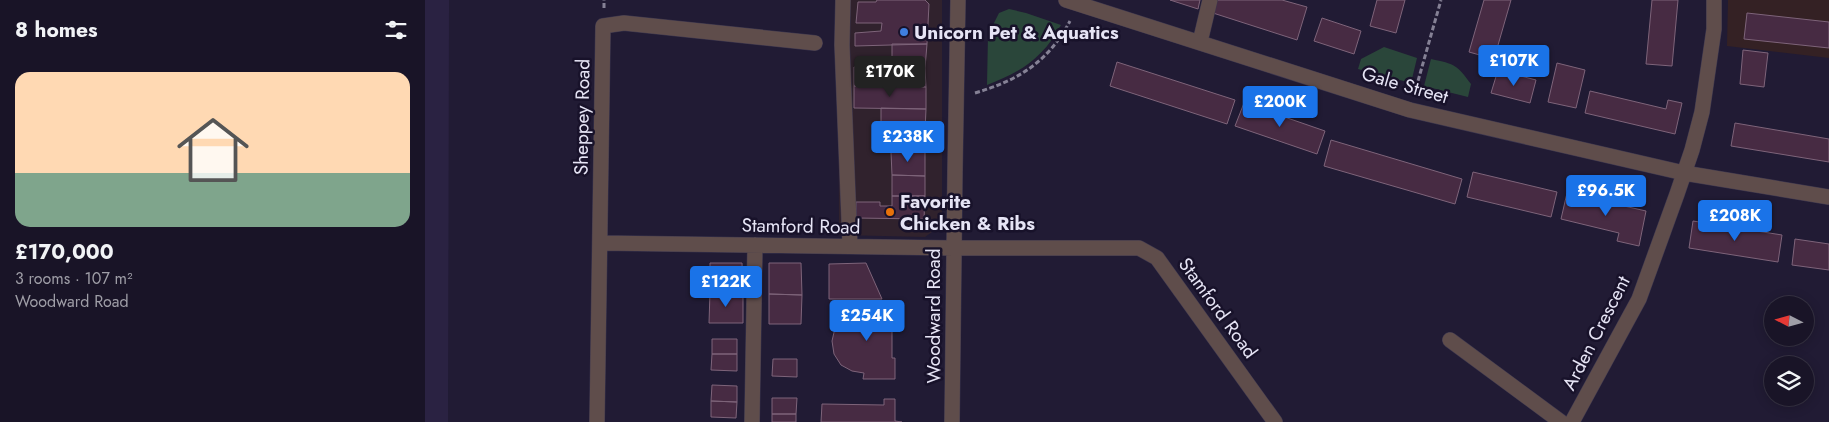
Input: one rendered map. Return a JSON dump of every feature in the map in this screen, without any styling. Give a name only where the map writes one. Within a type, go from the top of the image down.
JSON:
[{"type":"street","points":[[843,0],[842,45],[850,246]]},
{"type":"street","name":"Woodward Road","points":[[952,422],[959,0]]},
{"type":"street","name":"Gale Street","points":[[1066,0],[1410,110],[1684,173],[1829,197]]},
{"type":"street","points":[[1200,42],[1211,0]]},
{"type":"street","name":"Arden Crescent","points":[[1573,422],[1639,299],[1692,150],[1702,112],[1714,29],[1714,0]]},
{"type":"street","name":"Sheppey Road","points":[[597,422],[603,26],[624,23],[815,43]]},
{"type":"street","name":"Stamford Road","points":[[600,243],[954,248],[1139,248],[1157,258],[1275,422]]},
{"type":"street","points":[[752,422],[755,245]]},
{"type":"street","points":[[1450,340],[1561,422]]},
{"type":"path","points":[[1416,88],[1441,0]]},
{"type":"path","points":[[957,93],[970,94],[985,90],[1019,75],[1039,62],[1056,45],[1070,20]]},
{"type":"shaded area","points":[[425,0],[449,0],[448,422],[425,422]]},
{"type":"shaded area","points":[[838,0],[942,0],[942,216],[936,229],[925,237],[839,235]]},
{"type":"shaded area","points":[[1728,0],[1829,0],[1829,58],[1727,46]]},
{"type":"green space","points":[[1009,9],[1061,25],[1039,55],[1021,69],[987,85],[988,35],[999,13]]},
{"type":"green space","points":[[1384,47],[1417,58],[1411,83],[1358,69],[1361,59]]},
{"type":"green space","points":[[1431,59],[1451,64],[1462,73],[1471,84],[1468,97],[1424,86]]},
{"type":"building","points":[[877,0],[925,0],[929,4],[927,44],[855,46],[855,33],[881,31],[882,23],[856,23],[858,2],[876,2]]},
{"type":"building","points":[[1170,0],[1200,0],[1198,9]]},
{"type":"building","points":[[1217,0],[1282,0],[1307,7],[1297,40],[1213,13]]},
{"type":"building","points":[[1377,0],[1405,0],[1396,33],[1370,26]]},
{"type":"building","points":[[1484,0],[1511,0],[1494,59],[1469,52]]},
{"type":"building","points":[[1652,0],[1678,0],[1672,66],[1646,64]]},
{"type":"building","points":[[1747,13],[1829,22],[1829,48],[1744,39]]},
{"type":"building","points":[[1322,18],[1361,31],[1354,54],[1314,41]]},
{"type":"building","points":[[892,44],[927,44],[925,68],[892,68]]},
{"type":"building","points":[[1743,50],[1768,53],[1764,87],[1740,84]]},
{"type":"building","points":[[1117,62],[1235,100],[1227,124],[1110,86]]},
{"type":"building","points":[[1557,63],[1585,70],[1576,108],[1548,102]]},
{"type":"building","points":[[854,67],[925,68],[926,87],[854,86]]},
{"type":"building","points":[[1498,70],[1536,80],[1530,103],[1491,93]]},
{"type":"building","points":[[854,86],[926,87],[926,109],[854,108]]},
{"type":"building","points":[[1590,91],[1666,109],[1668,100],[1682,103],[1675,134],[1585,113]]},
{"type":"building","points":[[1244,103],[1325,131],[1317,154],[1235,126]]},
{"type":"building","points":[[881,108],[926,109],[925,131],[881,131]]},
{"type":"building","points":[[1735,123],[1829,139],[1829,162],[1731,146]]},
{"type":"building","points":[[891,131],[925,131],[925,151],[891,152]]},
{"type":"building","points":[[1331,140],[1462,179],[1455,204],[1324,166]]},
{"type":"building","points":[[925,151],[925,176],[892,175],[891,152]]},
{"type":"building","points":[[1473,172],[1557,192],[1551,217],[1467,197]]},
{"type":"building","points":[[892,175],[925,176],[925,196],[892,196]]},
{"type":"building","points":[[1567,193],[1646,211],[1639,246],[1617,241],[1619,233],[1561,219]]},
{"type":"building","name":"Favorite Chicken & Ribs","points":[[892,196],[925,196],[924,219],[856,218],[856,202],[880,202],[880,206],[892,206]]},
{"type":"building","points":[[1693,221],[1782,235],[1778,262],[1689,248]]},
{"type":"building","points":[[1795,239],[1829,244],[1829,270],[1792,265]]},
{"type":"building","points":[[710,263],[742,263],[743,292],[710,292]]},
{"type":"building","points":[[769,263],[801,263],[802,295],[769,294]]},
{"type":"building","points":[[866,263],[882,299],[829,299],[829,264]]},
{"type":"building","points":[[710,292],[743,292],[743,323],[709,323]]},
{"type":"building","points":[[769,294],[802,295],[801,324],[769,324]]},
{"type":"building","points":[[864,306],[896,306],[895,328],[892,328],[892,358],[895,358],[895,379],[863,379],[864,373],[852,371],[841,365],[834,354],[832,341],[835,328],[841,318],[853,312],[864,310]]},
{"type":"building","points":[[712,339],[737,339],[737,354],[712,354]]},
{"type":"building","points":[[712,354],[737,354],[737,371],[711,370]]},
{"type":"building","points":[[773,359],[797,359],[797,377],[772,376]]},
{"type":"building","points":[[712,385],[737,386],[737,402],[711,401]]},
{"type":"building","points":[[772,398],[797,398],[796,414],[772,414]]},
{"type":"building","points":[[884,399],[895,399],[895,421],[902,422],[821,422],[822,404],[884,405]]},
{"type":"building","points":[[711,401],[737,402],[736,418],[711,417]]},
{"type":"building","points":[[772,414],[796,414],[796,422],[772,422]]},
{"type":"place","name":"Unicorn Pet & Aquatics","points":[[904,32]]},
{"type":"place","name":"Favorite Chicken & Ribs","points":[[890,212]]}]
